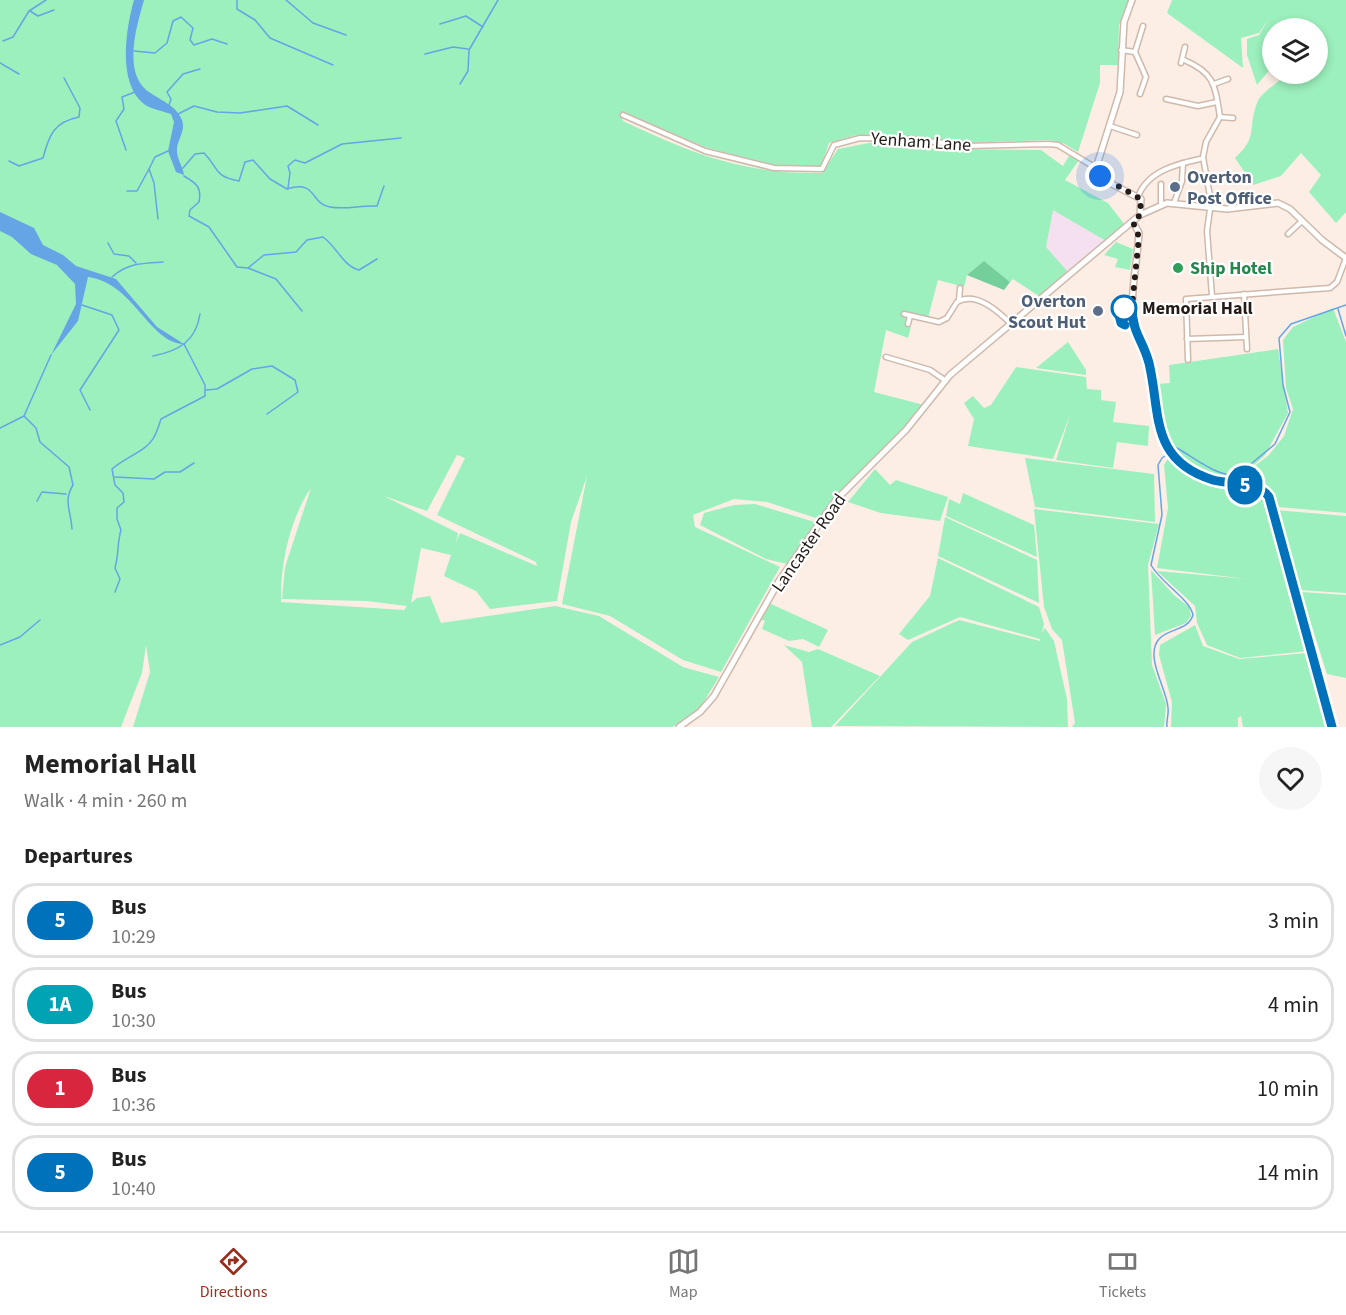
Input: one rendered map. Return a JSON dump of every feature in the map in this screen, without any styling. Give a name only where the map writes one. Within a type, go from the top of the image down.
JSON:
[{"type":"street","points":[[1132,0],[1124,22],[1120,92],[1096,168],[1106,181],[1138,197],[1142,203],[1140,215]]},
{"type":"street","points":[[1140,94],[1146,77],[1135,52],[1143,26]]},
{"type":"street","points":[[1185,47],[1182,62],[1201,68],[1214,84],[1220,117],[1206,142],[1203,157],[1212,202],[1208,231],[1212,296]]},
{"type":"street","points":[[1121,50],[1135,52]]},
{"type":"street","points":[[1214,84],[1228,79]]},
{"type":"street","points":[[1166,99],[1198,106],[1217,102]]},
{"type":"street","name":"Yenham Lane","points":[[623,115],[705,151],[774,168],[822,169],[834,145],[860,138],[911,139],[968,147],[1058,145],[1096,168]]},
{"type":"street","points":[[1220,117],[1233,118]]},
{"type":"street","points":[[1110,126],[1136,135]]},
{"type":"street","points":[[1138,197],[1143,186],[1151,178],[1183,163],[1200,159]]},
{"type":"street","points":[[1173,203],[1182,181],[1183,163]]},
{"type":"street","points":[[1161,183],[1161,204],[1173,203],[1227,209],[1278,203],[1290,209],[1322,240],[1346,258],[1334,287],[1189,298],[1185,302],[1188,360]]},
{"type":"street","name":"Lancaster Road","points":[[679,727],[700,712],[714,696],[779,581],[836,500],[906,430],[946,381],[1140,215],[1161,204]]},
{"type":"street","points":[[1288,234],[1302,221]]},
{"type":"street","points":[[1133,222],[1139,237],[1132,306],[1133,327],[1148,361],[1155,414],[1168,447],[1172,454],[1184,464],[1212,480],[1257,488],[1269,497],[1332,727]]},
{"type":"street","points":[[904,314],[933,322],[942,322],[959,300],[960,288]]},
{"type":"street","points":[[1244,294],[1247,349]]},
{"type":"street","points":[[959,300],[970,298],[979,301],[999,312],[1011,324]]},
{"type":"street","points":[[1132,306],[1123,309],[1119,319],[1133,327]]},
{"type":"street","points":[[908,324],[910,316]]},
{"type":"street","points":[[1187,339],[1246,337]]},
{"type":"street","points":[[886,357],[930,370],[946,381]]},
{"type":"shaded area","points":[[1049,207],[1106,241],[1039,296],[1013,279],[1004,290],[967,275]]},
{"type":"green space","points":[[0,0],[1130,0],[1119,25],[1118,65],[1100,65],[1100,83],[1078,152],[1065,144],[1049,140],[964,143],[856,135],[829,143],[821,167],[774,166],[705,147],[621,112],[623,121],[673,143],[719,160],[767,170],[822,173],[838,149],[874,142],[937,149],[1041,150],[1063,166],[1070,154],[1079,160],[1065,180],[1108,203],[1125,225],[1106,241],[1053,210],[1046,247],[1068,272],[1039,296],[1013,279],[1010,282],[984,261],[967,275],[964,287],[938,280],[928,318],[903,311],[901,316],[906,318],[905,325],[911,327],[908,338],[886,330],[874,392],[924,405],[819,519],[767,502],[734,499],[693,515],[695,527],[780,567],[721,672],[683,660],[610,616],[562,604],[587,476],[571,522],[557,601],[490,609],[476,591],[444,576],[451,555],[421,548],[411,603],[417,598],[430,596],[441,623],[555,606],[599,616],[683,667],[719,677],[698,711],[672,727],[133,727],[150,672],[146,645],[142,673],[121,727],[0,727]],"holes":[[[457,455],[465,458],[437,515],[536,562],[537,566],[460,533],[456,542],[458,533],[384,496],[427,511]],[[311,488],[285,567],[282,599],[367,601],[407,606],[404,610],[281,602],[282,573],[288,542],[297,513]]]},
{"type":"green space","points":[[1172,0],[1346,0],[1346,212],[1336,223],[1309,192],[1321,175],[1301,153],[1281,176],[1253,185],[1235,158],[1250,138],[1254,112],[1259,99],[1275,84],[1328,84],[1328,18],[1262,18],[1262,28],[1259,33],[1241,38],[1243,68],[1167,13]]},
{"type":"green space","points":[[1262,30],[1262,79],[1257,85],[1247,55],[1247,39],[1259,35]]},
{"type":"green space","points":[[1116,242],[1133,249],[1130,270],[1115,267],[1118,259],[1104,255]]},
{"type":"green space","points":[[984,261],[1010,282],[1004,290],[967,275]]},
{"type":"green space","points":[[1333,308],[1346,342],[1346,513],[1278,507],[1272,491],[1247,478],[1252,468],[1269,455],[1284,436],[1293,409],[1286,388],[1283,340],[1293,327]]},
{"type":"green space","points":[[1068,342],[1086,370],[1086,375],[1036,368]]},
{"type":"green space","points":[[1278,349],[1288,413],[1265,455],[1242,476],[1225,477],[1208,473],[1185,460],[1173,448],[1165,429],[1157,384],[1170,383],[1169,365]]},
{"type":"green space","points":[[1016,367],[1086,377],[1087,389],[1101,390],[1101,400],[1116,402],[1113,422],[1149,426],[1148,446],[1117,442],[1113,468],[1056,460],[1070,415],[1053,459],[968,446],[974,419],[964,403],[973,396],[984,408],[991,405]]},
{"type":"green space","points":[[1169,457],[1184,469],[1210,482],[1255,493],[1265,498],[1308,651],[1240,658],[1207,645],[1197,623],[1195,606],[1157,571],[1247,579],[1157,568],[1168,508],[1164,465]]},
{"type":"green space","points":[[1025,458],[1154,474],[1155,522],[1035,507]]},
{"type":"green space","points":[[875,469],[890,485],[896,480],[948,497],[940,521],[881,513],[848,502]]},
{"type":"green space","points":[[963,493],[1034,525],[1037,557],[946,516],[949,499],[960,504]]},
{"type":"green space","points":[[755,504],[818,523],[787,564],[766,559],[700,525],[704,513],[734,505]]},
{"type":"green space","points":[[1034,509],[1159,524],[1148,565],[1152,665],[1166,704],[1164,727],[1072,727],[1075,723],[1062,640],[1052,629],[1044,607]]},
{"type":"green space","points":[[1275,510],[1346,516],[1346,593],[1299,590]]},
{"type":"green space","points":[[945,517],[1037,560],[1039,603],[938,556]]},
{"type":"green space","points":[[938,558],[1039,607],[1044,624],[1042,633],[1045,628],[1054,641],[1067,699],[1068,727],[835,726],[912,642],[959,620],[1040,641],[1040,639],[960,617],[908,640],[899,634],[930,596]]},
{"type":"green space","points":[[1151,570],[1174,595],[1189,607],[1191,616],[1186,623],[1155,635]]},
{"type":"green space","points":[[1301,592],[1346,595],[1346,678],[1327,674]]},
{"type":"green space","points":[[769,603],[828,630],[819,647],[803,639],[789,641],[762,629],[765,621],[760,619]]},
{"type":"green space","points":[[1195,625],[1203,646],[1239,659],[1308,653],[1328,727],[1243,727],[1241,716],[1238,718],[1238,727],[1171,727],[1172,702],[1159,655],[1160,645]]},
{"type":"green space","points":[[784,645],[809,652],[818,649],[880,676],[831,727],[812,727],[802,662]]},
{"type":"water","points":[[134,0],[144,0],[135,35],[136,73],[141,84],[171,106],[183,122],[177,152],[184,175],[176,172],[168,151],[174,122],[171,114],[144,104],[135,95],[130,83],[126,55],[128,25]]},
{"type":"water","points":[[0,212],[34,228],[43,245],[63,255],[76,266],[116,279],[157,327],[184,344],[172,341],[161,334],[117,290],[104,282],[88,277],[78,321],[51,355],[76,304],[75,284],[57,265],[31,254],[12,237],[0,231]]},
{"type":"waterway","points":[[3,41],[13,37],[29,11],[46,0]]},
{"type":"waterway","points":[[237,0],[237,9],[255,20],[270,38],[333,65]]},
{"type":"waterway","points":[[286,0],[313,23],[346,35]]},
{"type":"waterway","points":[[460,84],[468,71],[469,50],[498,0]]},
{"type":"waterway","points":[[30,11],[38,16],[54,10]]},
{"type":"waterway","points":[[440,24],[466,16],[483,27]]},
{"type":"waterway","points":[[134,51],[155,53],[167,43],[173,21],[181,17],[193,28],[190,40],[194,45],[212,39],[227,44]]},
{"type":"waterway","points":[[425,54],[453,47],[468,49]]},
{"type":"waterway","points":[[0,63],[19,74]]},
{"type":"waterway","points":[[169,105],[171,99],[167,92],[183,74],[200,69]]},
{"type":"waterway","points":[[9,161],[19,166],[43,158],[50,136],[58,126],[79,117],[80,108],[64,78]]},
{"type":"waterway","points":[[126,150],[116,121],[124,109],[122,97],[135,92]]},
{"type":"waterway","points":[[178,114],[194,106],[217,112],[240,113],[287,106],[318,125]]},
{"type":"waterway","points":[[288,188],[290,173],[288,166],[295,160],[305,163],[342,144],[401,138]]},
{"type":"waterway","points":[[158,219],[154,183],[149,169],[155,157],[168,151]]},
{"type":"waterway","points":[[183,168],[195,154],[204,153],[220,174],[239,181],[245,162],[253,160],[270,179],[287,189],[304,187],[319,202],[336,208],[377,206],[384,186]]},
{"type":"waterway","points":[[127,191],[137,191],[149,169]]},
{"type":"waterway","points":[[184,176],[195,183],[200,193],[199,202],[190,210],[189,216],[209,227],[237,267],[248,268],[264,255],[296,252],[307,240],[323,237],[353,268],[359,270],[377,259]]},
{"type":"waterway","points":[[108,243],[114,254],[129,256],[136,263]]},
{"type":"waterway","points":[[112,277],[129,266],[163,262]]},
{"type":"waterway","points":[[248,268],[276,279],[302,311]]},
{"type":"waterway","points":[[82,305],[112,315],[119,330],[80,390],[90,410]]},
{"type":"waterway","points":[[1167,727],[1167,700],[1155,663],[1155,646],[1163,635],[1183,627],[1193,615],[1187,603],[1151,565],[1162,515],[1158,465],[1162,458],[1177,448],[1217,471],[1243,476],[1251,464],[1275,444],[1290,412],[1283,385],[1279,338],[1291,324],[1346,305]]},
{"type":"waterway","points":[[1338,309],[1346,336]]},
{"type":"waterway","points":[[153,356],[171,351],[185,343],[195,331],[200,314]]},
{"type":"waterway","points":[[115,592],[120,579],[115,568],[121,530],[117,519],[117,508],[124,502],[123,493],[115,485],[112,469],[151,442],[161,419],[205,396],[205,385],[184,344]]},
{"type":"waterway","points":[[0,428],[24,416],[51,355]]},
{"type":"waterway","points":[[206,390],[217,389],[252,369],[272,366],[295,380],[298,392],[267,414]]},
{"type":"waterway","points":[[24,416],[36,428],[40,442],[69,467],[73,485],[68,496],[72,529]]},
{"type":"waterway","points":[[115,477],[154,479],[165,472],[180,472],[194,463]]},
{"type":"waterway","points":[[37,501],[42,492],[66,494]]},
{"type":"waterway","points":[[0,645],[20,637],[40,620]]},
{"type":"bus line","name":"5","points":[[1125,325],[1121,323],[1119,315],[1124,308],[1132,306],[1133,327],[1148,361],[1155,414],[1162,436],[1172,454],[1194,471],[1212,480],[1257,488],[1269,497],[1332,727]]},
{"type":"place","name":"Overton Post Office","points":[[1175,187]]},
{"type":"place","name":"Ship Hotel","points":[[1178,268]]},
{"type":"place","name":"Memorial Hall","points":[[1124,308]]},
{"type":"place","name":"Overton Scout Hut","points":[[1098,311]]},
{"type":"route","points":[[1100,176],[1125,192],[1138,197],[1142,203],[1140,215],[1133,222],[1139,231],[1139,237],[1132,306],[1124,308]]}]
